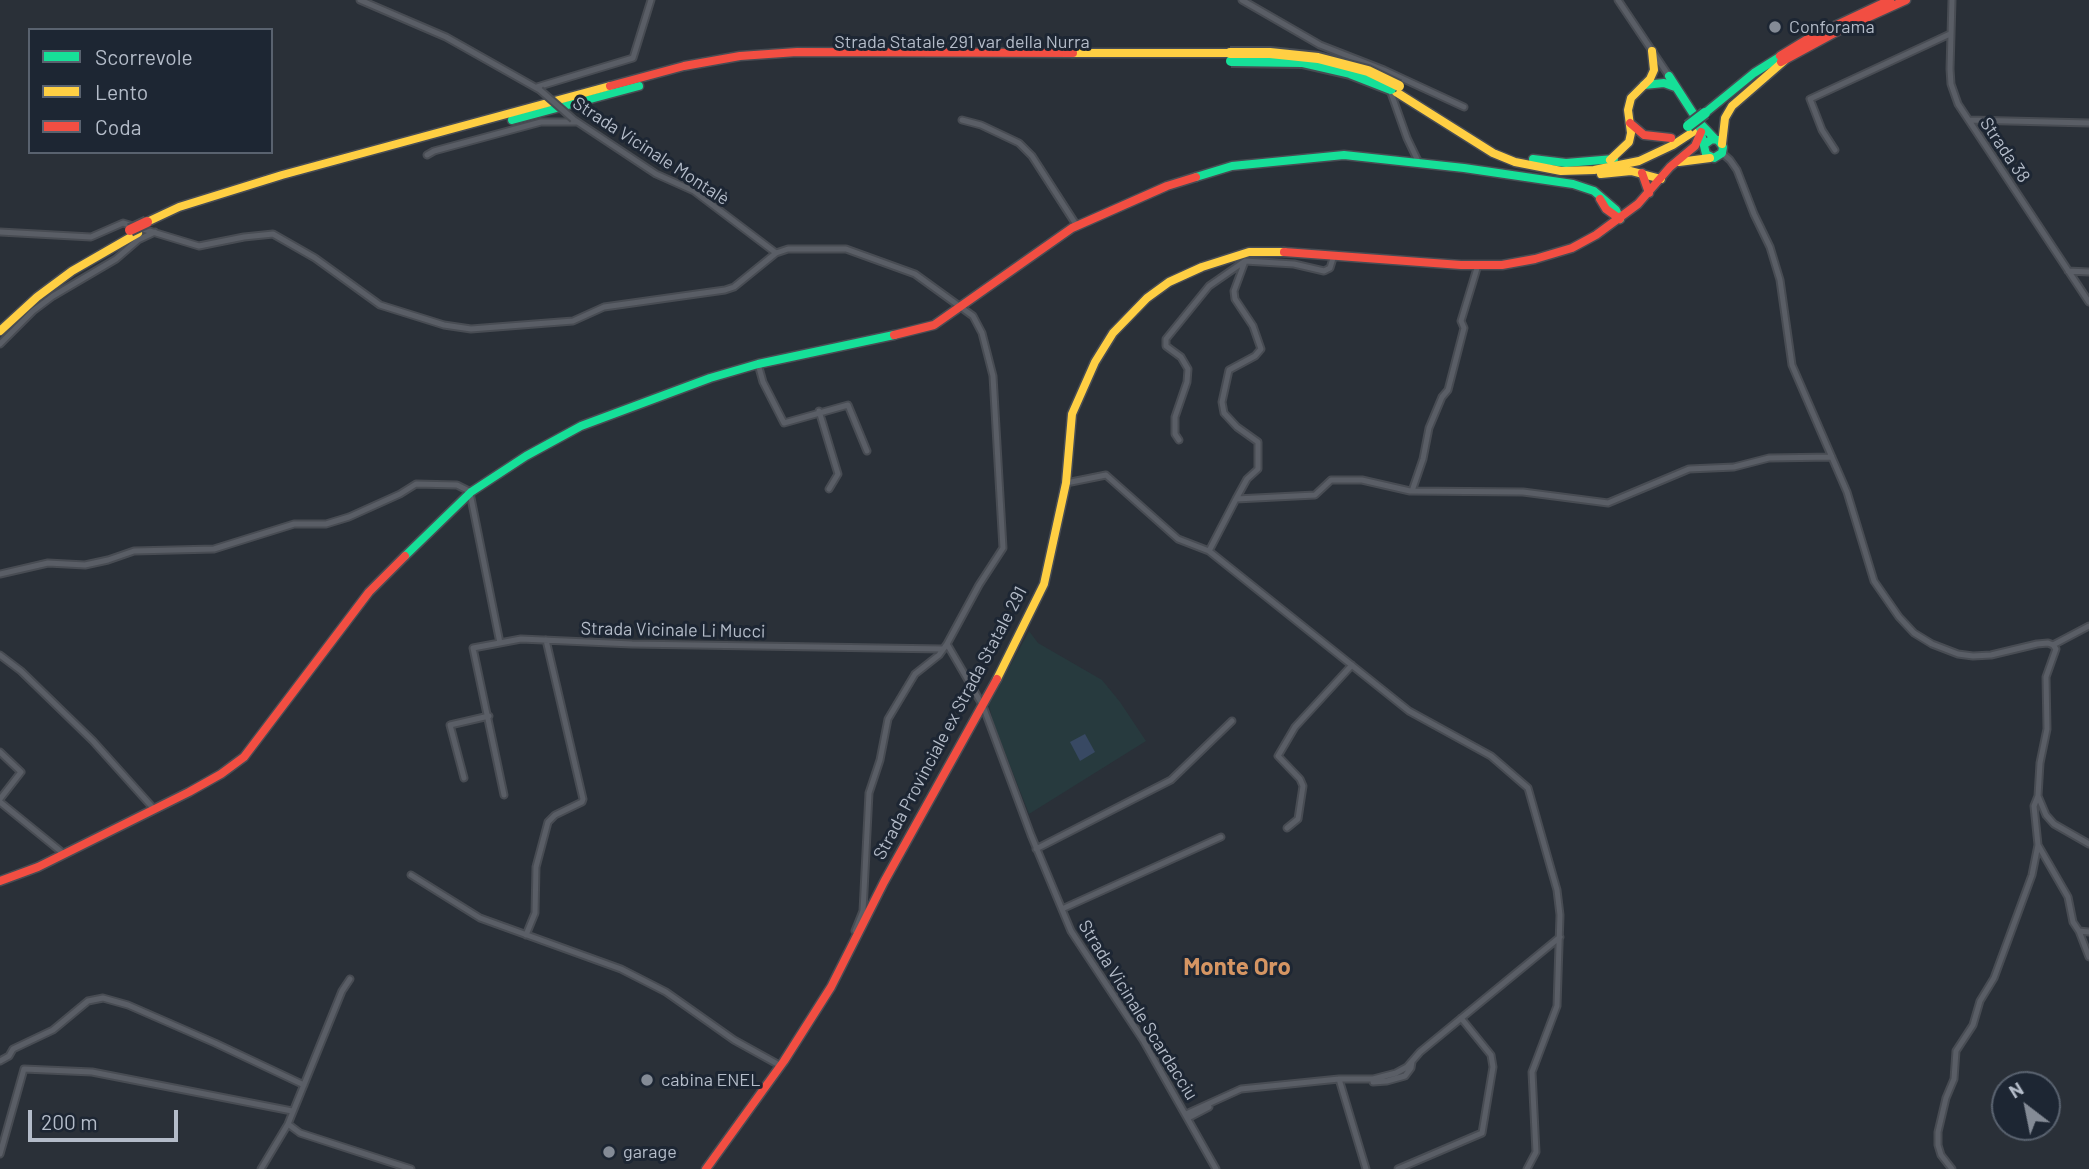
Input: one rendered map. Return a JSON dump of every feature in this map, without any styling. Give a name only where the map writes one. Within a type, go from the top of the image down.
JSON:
[{"type":"main road","name":"Strada Statale 291 var della Nurra","points":[[1782,60],[1811,37],[1890,0]]},
{"type":"main road","name":"Strada Statale 291 var della Nurra","points":[[1398,89],[1493,153],[1531,165],[1577,172],[1639,161],[1673,145],[1746,79],[1839,30],[1906,0]]},
{"type":"main road","points":[[1610,160],[1629,142],[1631,133],[1628,110],[1631,98],[1654,70],[1652,51]]},
{"type":"main road","name":"Strada Statale 291 var della Nurra","points":[[0,322],[71,263],[134,231],[152,227],[222,193],[684,66],[766,56],[1230,57],[1302,62],[1350,73],[1398,89],[1488,142],[1514,154],[1566,163],[1610,160],[1636,154],[1699,124]]},
{"type":"main road","points":[[1679,162],[1710,158],[1706,154],[1714,145],[1732,106],[1782,60]]},
{"type":"main road","points":[[1646,83],[1672,81],[1714,145]]},
{"type":"main road","points":[[1630,123],[1644,135],[1671,138]]},
{"type":"main road","points":[[1688,153],[1695,146],[1699,124]]},
{"type":"main road","name":"Strada Provinciale ex Strada Statale 291","points":[[706,1169],[781,1066],[831,987],[884,882],[983,706],[1044,584],[1066,483],[1069,431],[1077,401],[1095,362],[1113,333],[1147,298],[1186,272],[1249,252],[1478,265],[1535,260],[1572,248],[1596,235],[1638,204],[1670,167],[1688,153],[1714,145]]},
{"type":"main road","points":[[0,881],[38,867],[154,809],[221,774],[244,757],[369,592],[470,492],[526,456],[581,426],[710,378],[758,364],[858,344],[934,325],[1077,226],[1167,186],[1231,166],[1344,155],[1573,184],[1594,191],[1616,210],[1620,219]]},
{"type":"main road","points":[[1577,172],[1592,175],[1631,171],[1661,178]]},
{"type":"main road","points":[[1642,173],[1649,193]]},
{"type":"main road","points":[[1605,202],[1621,206],[1638,204]]},
{"type":"main road","points":[[1596,235],[1605,223],[1605,202]]},
{"type":"main road","name":"Strada Statale 291 var della Nurra","points":[[0,331],[72,271],[134,231]]},
{"type":"street","name":"Strada Vicinale Montalè","points":[[360,0],[446,37],[538,88],[575,121],[656,174],[694,191],[776,253]]},
{"type":"street","points":[[538,88],[633,58],[651,0]]},
{"type":"street","points":[[1242,0],[1320,45],[1384,70],[1464,107]]},
{"type":"street","points":[[1618,0],[1672,81]]},
{"type":"street","name":"Strada 38","points":[[1952,0],[1951,84],[1958,104],[2089,302]]},
{"type":"street","points":[[1835,150],[1822,130],[1810,99],[1950,34]]},
{"type":"street","points":[[1384,70],[1406,138],[1419,163]]},
{"type":"street","points":[[962,120],[981,125],[1019,143],[1032,156],[1077,226]]},
{"type":"street","points":[[1969,120],[2089,123]]},
{"type":"street","points":[[427,155],[541,122],[575,121]]},
{"type":"street","points":[[1714,145],[1737,170],[1770,247],[1780,280],[1790,357],[1847,492],[1870,572],[1899,617],[1914,633],[1958,654],[1973,656],[2037,644],[2053,645],[2056,649],[2046,677],[2048,729],[2040,763],[2038,796],[2040,806],[2054,824],[2089,844]]},
{"type":"street","points":[[0,232],[91,237],[123,223],[152,227],[199,246],[274,234],[316,258],[380,305],[444,325],[471,329],[573,321],[604,307],[725,290],[734,287],[776,253],[788,248],[846,249],[915,274],[973,316],[982,333],[993,376],[1003,548],[945,647],[915,674],[888,719],[880,760],[869,793],[863,911],[845,959]]},
{"type":"street","points":[[0,344],[33,311],[116,259],[152,227]]},
{"type":"street","points":[[1179,440],[1175,434],[1175,417],[1187,382],[1188,369],[1181,357],[1166,346],[1166,339],[1209,286],[1245,261],[1294,264],[1324,271],[1330,268],[1334,255]]},
{"type":"street","points":[[1209,551],[1247,479],[1258,469],[1258,442],[1237,427],[1224,413],[1222,402],[1228,370],[1255,356],[1261,349],[1253,327],[1235,299],[1234,291],[1245,261]]},
{"type":"street","points":[[1412,491],[1423,459],[1429,428],[1442,397],[1448,390],[1464,328],[1461,321],[1478,265]]},
{"type":"street","points":[[2068,271],[2089,271]]},
{"type":"street","points":[[758,364],[763,382],[783,423],[819,411],[849,406],[867,451]]},
{"type":"street","points":[[819,411],[838,474],[829,489]]},
{"type":"street","points":[[1236,499],[1315,495],[1331,480],[1362,480],[1412,491],[1523,492],[1608,503],[1689,468],[1734,467],[1769,458],[1832,457]]},
{"type":"street","points":[[1066,483],[1106,475],[1178,539],[1209,551],[1409,711],[1491,756],[1528,788],[1557,890],[1560,937],[1558,1006],[1532,1072],[1536,1152],[1527,1169]]},
{"type":"street","points":[[0,574],[48,563],[85,565],[134,551],[214,549],[294,524],[326,524],[349,517],[416,484],[457,485],[470,492],[500,643]]},
{"type":"street","points":[[2053,645],[2089,626]]},
{"type":"street","name":"Strada Vicinale Li Mucci","points":[[504,795],[473,648],[521,639],[632,645],[945,647]]},
{"type":"street","points":[[526,936],[535,913],[536,867],[548,822],[583,799],[546,640]]},
{"type":"street","name":"Strada Vicinale Scardacciu","points":[[945,647],[983,706],[1036,849],[1071,931],[1143,1040],[1216,1169]]},
{"type":"street","points":[[0,655],[21,671],[93,741],[154,809]]},
{"type":"street","points":[[1287,828],[1298,819],[1303,786],[1278,755],[1295,727],[1352,665]]},
{"type":"street","points":[[464,778],[450,725],[489,716]]},
{"type":"street","points":[[1036,849],[1171,780],[1232,721]]},
{"type":"street","points":[[0,752],[21,772],[0,800],[64,854]]},
{"type":"street","points":[[1952,1169],[1941,1155],[1938,1132],[1946,1098],[1954,1079],[1956,1051],[1973,1025],[1980,1001],[1994,978],[2032,875],[2038,845],[2034,806],[2038,796]]},
{"type":"street","points":[[1062,909],[1221,837]]},
{"type":"street","points":[[2038,845],[2068,897],[2073,922],[2089,957]]},
{"type":"street","points":[[411,875],[480,918],[621,968],[666,992],[734,1040],[781,1066]]},
{"type":"street","points":[[2079,931],[2089,932]]},
{"type":"street","points":[[1187,1116],[1241,1089],[1373,1079],[1396,1073],[1560,937]]},
{"type":"street","points":[[261,1169],[288,1124],[342,992],[350,979]]},
{"type":"street","points":[[0,1061],[9,1056],[13,1049],[52,1030],[89,1000],[103,998],[128,1004],[304,1086]]},
{"type":"street","points":[[1398,1169],[1482,1133],[1493,1067],[1491,1055],[1461,1018]]},
{"type":"street","points":[[0,1154],[24,1069],[93,1072],[292,1111]]},
{"type":"street","points":[[1340,1081],[1366,1169]]},
{"type":"street","points":[[288,1124],[300,1133],[411,1169]]},
{"type":"green space","points":[[1029,631],[1038,643],[1102,680],[1146,741],[1029,814],[993,722],[989,705]]},
{"type":"water","points":[[1085,734],[1095,752],[1080,761],[1070,742]]},
{"type":"traffic: fast","points":[[1705,113],[1754,73],[1778,58]]},
{"type":"traffic: fast","points":[[1231,61],[1302,62],[1350,73],[1391,89]]},
{"type":"traffic: fast","points":[[1669,76],[1698,121],[1715,139]]},
{"type":"traffic: fast","points":[[1644,85],[1664,83],[1675,87]]},
{"type":"traffic: fast","points":[[512,120],[639,86]]},
{"type":"traffic: fast","points":[[1688,126],[1705,113]]},
{"type":"traffic: fast","points":[[1698,121],[1706,154],[1714,158],[1722,153],[1723,147],[1718,140],[1712,139],[1705,144]]},
{"type":"traffic: fast","points":[[1196,177],[1232,166],[1344,155],[1464,168],[1573,184],[1594,191],[1616,210],[1620,219]]},
{"type":"traffic: fast","points":[[1533,159],[1566,163],[1614,159]]},
{"type":"traffic: fast","points":[[405,556],[471,492],[526,456],[581,426],[710,378],[758,364],[894,335]]},
{"type":"traffic: slow","points":[[1610,160],[1629,142],[1631,133],[1628,110],[1631,98],[1650,79],[1654,70],[1652,51]]},
{"type":"traffic: slow","points":[[1073,53],[1230,53]]},
{"type":"traffic: slow","points":[[1230,53],[1270,53],[1318,58],[1368,71],[1399,86]]},
{"type":"traffic: slow","points":[[1722,144],[1725,118],[1732,106],[1785,60]]},
{"type":"traffic: slow","points":[[147,222],[179,207],[282,175],[610,86]]},
{"type":"traffic: slow","points":[[1396,92],[1493,153],[1515,162],[1561,171],[1594,170],[1639,161],[1693,132]]},
{"type":"traffic: slow","points":[[1679,162],[1710,158]]},
{"type":"traffic: slow","points":[[1601,174],[1631,171],[1661,179]]},
{"type":"traffic: slow","points":[[0,331],[37,297],[72,271],[138,233]]},
{"type":"traffic: slow","points":[[997,679],[1044,584],[1066,483],[1072,414],[1095,362],[1113,333],[1147,298],[1169,282],[1202,267],[1249,252],[1284,252]]},
{"type":"traffic: jam","points":[[1780,56],[1811,37],[1890,0]]},
{"type":"traffic: jam","points":[[1781,62],[1840,30],[1906,0]]},
{"type":"traffic: jam","points":[[610,86],[684,66],[740,56],[797,52],[1073,53]]},
{"type":"traffic: jam","points":[[1630,123],[1644,135],[1671,138]]},
{"type":"traffic: jam","points":[[1284,252],[1461,265],[1502,265],[1535,259],[1572,248],[1596,235],[1638,204],[1670,167],[1695,146],[1701,132]]},
{"type":"traffic: jam","points":[[1642,173],[1649,193]]},
{"type":"traffic: jam","points":[[894,335],[934,325],[1072,228],[1167,186],[1196,177]]},
{"type":"traffic: jam","points":[[1600,199],[1606,209],[1620,219]]},
{"type":"traffic: jam","points":[[130,230],[147,222]]},
{"type":"traffic: jam","points":[[0,881],[38,867],[189,792],[244,757],[369,592],[405,556]]},
{"type":"traffic: jam","points":[[706,1169],[784,1061],[831,987],[884,882],[997,679]]},
{"type":"place","name":"Conforama","points":[[1775,27]]},
{"type":"place","name":"cabina ENEL","points":[[647,1080]]},
{"type":"place","name":"garage","points":[[609,1152]]},
{"type":"district","name":"Monte Oro","points":[[1237,967]]}]
